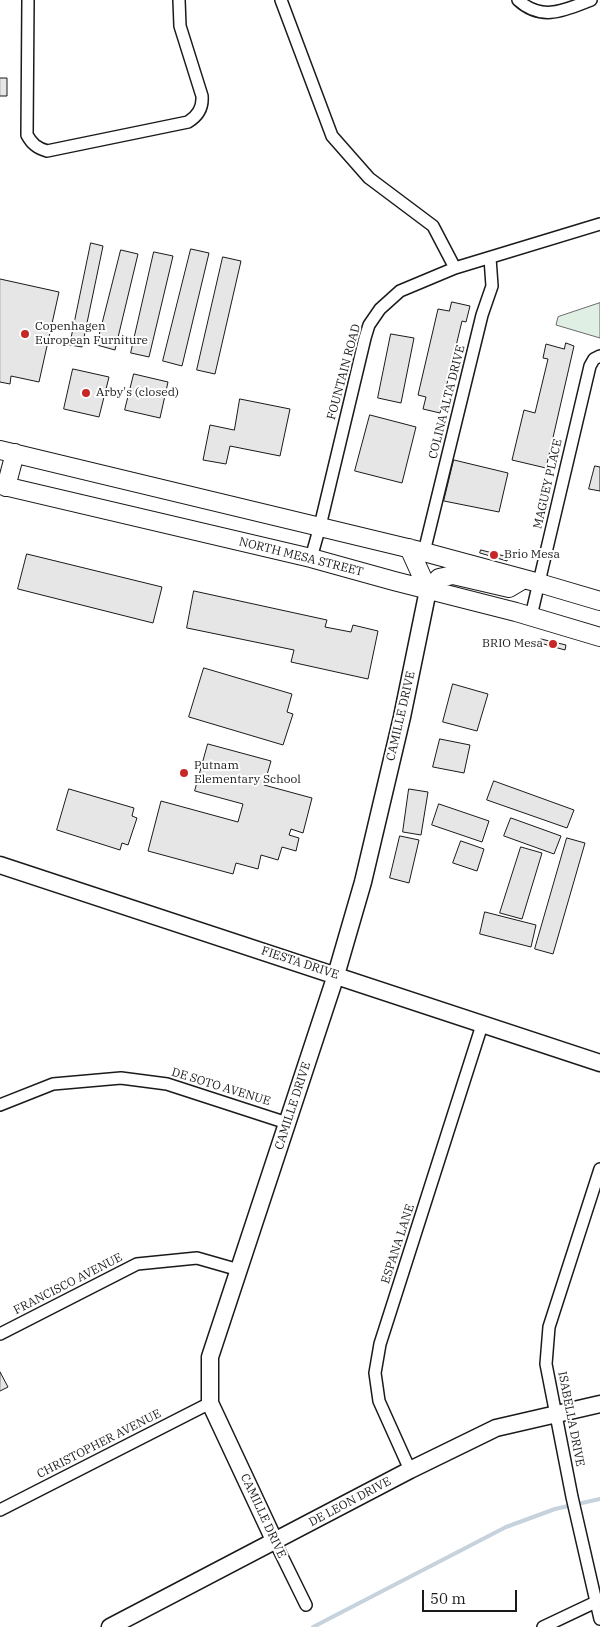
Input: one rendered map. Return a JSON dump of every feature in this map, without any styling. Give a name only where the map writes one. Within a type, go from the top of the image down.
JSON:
[{"type":"main road","points":[[3,486],[8,451],[417,550],[600,601]]},
{"type":"main road","name":"NORTH MESA STREET","points":[[3,486],[311,558],[531,616],[600,637]]},
{"type":"main road","points":[[417,550],[428,590]]},
{"type":"main road","points":[[428,590],[439,578],[453,575],[509,588],[532,581]]},
{"type":"street","points":[[28,0],[27,136],[32,144],[47,151],[188,122],[198,114],[202,104],[202,96],[180,26],[180,0]]},
{"type":"street","points":[[281,0],[332,136],[368,178],[434,226],[455,268]]},
{"type":"street","points":[[518,0],[535,11],[551,13],[591,0]]},
{"type":"street","name":"FOUNTAIN ROAD","points":[[311,558],[364,338],[369,325],[380,309],[400,291],[455,268],[600,224]]},
{"type":"street","name":"COLINA ALTA DRIVE","points":[[417,550],[482,315],[492,286],[490,258]]},
{"type":"street","name":"MAGUEY PLACE","points":[[531,616],[532,581],[590,366],[597,357]]},
{"type":"street","name":"CAMILLE DRIVE","points":[[306,1605],[210,1403],[210,1357],[336,975],[363,882],[402,717],[428,590]]},
{"type":"street","name":"FIESTA DRIVE","points":[[0,864],[600,1063]]},
{"type":"street","name":"ESPANA LANE","points":[[410,1470],[378,1401],[375,1374],[380,1344],[482,1025]]},
{"type":"street","name":"DE SOTO AVENUE","points":[[0,1104],[53,1084],[121,1078],[167,1084],[287,1123]]},
{"type":"street","name":"ISABELLA DRIVE","points":[[600,1169],[549,1327],[546,1364],[572,1498],[598,1600],[600,1619]]},
{"type":"street","name":"FRANCISCO AVENUE","points":[[0,1334],[137,1264],[198,1258],[239,1270]]},
{"type":"street","name":"CHRISTOPHER AVENUE","points":[[0,1510],[210,1403]]},
{"type":"street","name":"DE LEON DRIVE","points":[[110,1627],[410,1470],[496,1428],[600,1404]]},
{"type":"street","points":[[543,1627],[598,1600]]},
{"type":"green space","points":[[600,303],[600,338],[556,325],[558,317]]},
{"type":"building","points":[[0,78],[7,78],[7,96],[0,96]]},
{"type":"building","points":[[91,243],[103,246],[82,347],[70,345]]},
{"type":"building","points":[[191,249],[209,253],[182,366],[163,361]]},
{"type":"building","points":[[121,250],[138,254],[115,350],[97,345]]},
{"type":"building","points":[[154,252],[173,256],[149,357],[131,353]]},
{"type":"building","points":[[223,257],[241,261],[215,374],[197,370]]},
{"type":"building","name":"Copenhagen European Furniture","points":[[0,279],[59,292],[39,382],[11,376],[10,384],[0,382]]},
{"type":"building","points":[[452,302],[470,306],[466,322],[462,321],[440,413],[423,409],[426,397],[418,395],[438,309],[449,311]]},
{"type":"building","points":[[391,334],[414,338],[401,403],[378,398]]},
{"type":"building","points":[[566,343],[574,346],[546,468],[512,460],[524,410],[535,413],[548,359],[543,358],[546,344],[564,349]]},
{"type":"building","name":"Arby's (closed)","points":[[73,369],[109,377],[99,417],[64,409]]},
{"type":"building","points":[[134,374],[168,382],[160,418],[125,410]]},
{"type":"building","points":[[240,399],[290,409],[280,456],[230,446],[226,464],[203,460],[210,425],[234,430]]},
{"type":"building","points":[[370,415],[416,427],[402,483],[355,471]]},
{"type":"building","points":[[454,460],[508,473],[499,512],[444,501]]},
{"type":"building","points":[[595,466],[600,467],[600,491],[589,489]]},
{"type":"building","name":"Brio Mesa","points":[[481,550],[508,557],[507,561],[480,553]]},
{"type":"building","points":[[27,554],[162,587],[153,623],[18,589]]},
{"type":"building","points":[[194,591],[327,620],[325,627],[351,632],[353,625],[378,631],[368,679],[291,662],[294,650],[187,628]]},
{"type":"building","name":"BRIO Mesa","points":[[541,639],[566,645],[565,650],[540,643]]},
{"type":"building","points":[[204,668],[292,694],[287,712],[293,714],[283,745],[189,717]]},
{"type":"building","points":[[453,684],[488,694],[477,731],[443,722]]},
{"type":"building","points":[[440,739],[470,745],[464,773],[433,767]]},
{"type":"building","points":[[208,744],[271,761],[264,785],[312,798],[303,833],[291,829],[289,835],[299,838],[296,851],[282,847],[278,860],[261,855],[258,869],[236,863],[233,874],[148,851],[161,801],[238,822],[243,804],[195,791]]},
{"type":"building","points":[[494,781],[574,810],[567,828],[487,800]]},
{"type":"building","points":[[69,789],[134,808],[132,816],[137,818],[128,845],[122,843],[120,850],[57,830]]},
{"type":"building","points":[[409,789],[428,792],[421,835],[403,832]]},
{"type":"building","points":[[439,804],[489,821],[482,842],[432,825]]},
{"type":"building","points":[[511,818],[561,836],[554,854],[504,836]]},
{"type":"building","points":[[400,836],[419,840],[409,883],[390,878]]},
{"type":"building","points":[[567,838],[585,843],[553,954],[535,949]]},
{"type":"building","points":[[461,841],[484,849],[477,871],[453,863]]},
{"type":"building","points":[[521,847],[542,853],[522,919],[500,913]]},
{"type":"building","points":[[485,912],[536,925],[531,947],[480,934]]},
{"type":"building","points":[[0,1372],[8,1387],[0,1391]]},
{"type":"waterway","points":[[313,1627],[506,1527],[555,1509],[600,1499]]},
{"type":"place","name":"Copenhagen European Furniture","points":[[25,334]]},
{"type":"place","name":"Arby's (closed)","points":[[86,393]]},
{"type":"place","name":"Brio Mesa","points":[[494,555]]},
{"type":"place","name":"BRIO Mesa","points":[[553,644]]},
{"type":"place","name":"Putnam Elementary School","points":[[184,773]]}]
